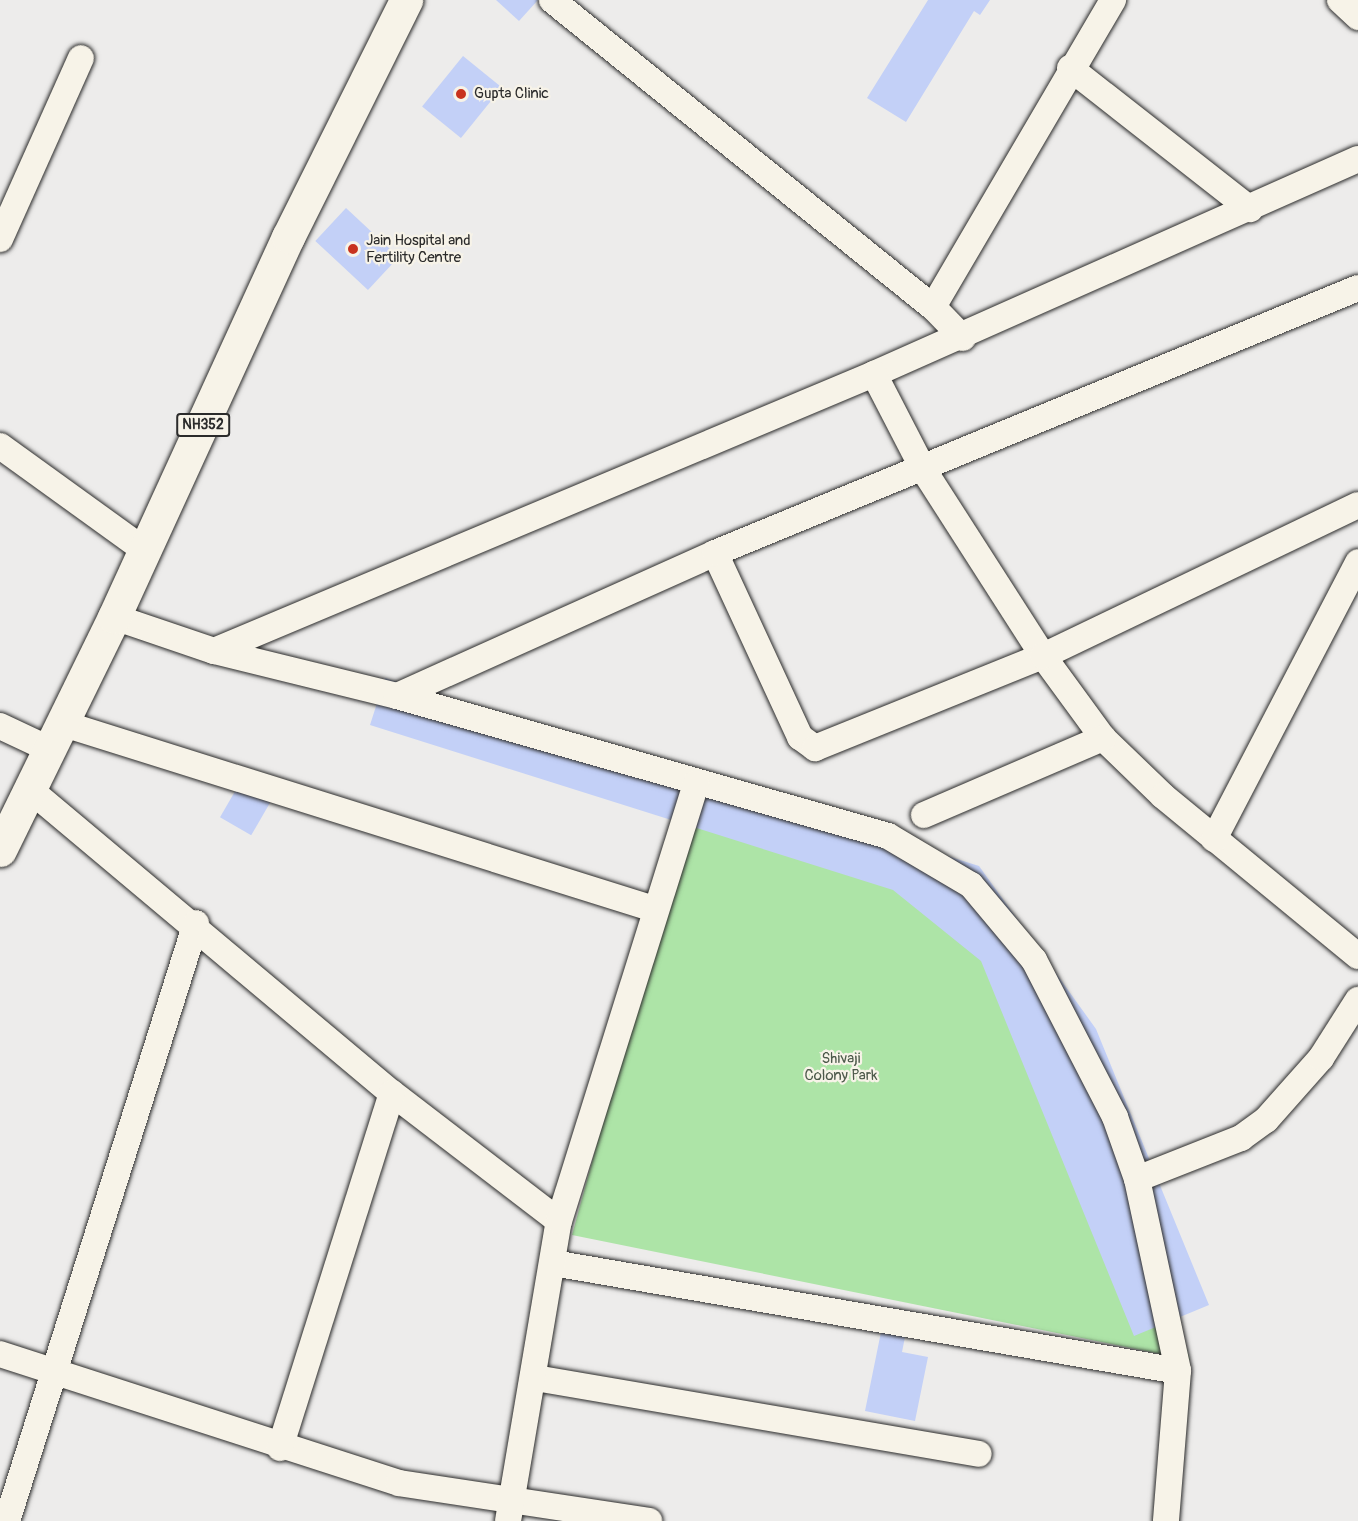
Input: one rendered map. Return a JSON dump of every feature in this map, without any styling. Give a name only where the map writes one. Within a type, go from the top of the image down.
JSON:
[{"type":"highway","name":"NH352","points":[[0,850],[28,788],[114,618],[288,237],[406,0]]},
{"type":"street","points":[[552,0],[933,307],[963,338]]},
{"type":"street","points":[[933,307],[1070,68],[1113,0]]},
{"type":"street","points":[[1340,0],[1358,17]]},
{"type":"street","points":[[0,239],[81,58]]},
{"type":"street","points":[[1070,68],[1250,209]]},
{"type":"street","points":[[214,651],[963,338],[1358,159]]},
{"type":"street","points":[[397,696],[715,553],[1358,288]]},
{"type":"street","points":[[874,374],[923,469],[1043,656],[1103,738],[1214,839],[1358,956]]},
{"type":"street","points":[[0,446],[144,550]]},
{"type":"street","points":[[715,553],[800,737],[810,748],[1043,656],[1358,505]]},
{"type":"street","points":[[1214,839],[1358,562]]},
{"type":"street","points":[[114,618],[214,651],[397,696],[888,836],[971,885],[1034,960],[1115,1117],[1137,1179],[1178,1371],[1166,1521]]},
{"type":"street","points":[[0,726],[55,736],[654,909]]},
{"type":"street","points":[[924,815],[1103,738]]},
{"type":"street","points":[[510,1509],[535,1378],[559,1221],[654,909],[696,783]]},
{"type":"street","points":[[28,788],[196,923],[392,1093],[559,1221]]},
{"type":"street","points":[[7,1521],[51,1373],[196,923]]},
{"type":"street","points":[[1137,1179],[1241,1138],[1266,1120],[1321,1058],[1358,1000]]},
{"type":"street","points":[[280,1448],[392,1093]]},
{"type":"street","points":[[553,1263],[1178,1371]]},
{"type":"street","points":[[0,1354],[280,1448],[399,1483],[510,1509],[649,1521]]},
{"type":"street","points":[[535,1378],[979,1454]]},
{"type":"green space","name":"Shivaji Colony Park","points":[[696,783],[907,844],[1130,1165],[1190,1360],[572,1235]]},
{"type":"building","points":[[496,0],[538,0],[519,21]]},
{"type":"building","points":[[928,0],[990,0],[980,15],[974,11],[906,122],[867,98]]},
{"type":"building","points":[[463,56],[502,87],[461,138],[422,107]]},
{"type":"building","points":[[346,208],[399,257],[368,290],[315,241]]},
{"type":"building","points":[[385,678],[979,866],[1096,1029],[1209,1305],[1134,1336],[981,961],[893,890],[370,725]]},
{"type":"building","points":[[241,781],[272,799],[251,835],[220,817]]},
{"type":"building","points":[[881,1332],[905,1337],[902,1352],[928,1357],[915,1421],[865,1411]]},
{"type":"place","name":"Gupta Clinic","points":[[461,94]]},
{"type":"place","name":"Jain Hospital and Fertility Centre","points":[[353,249]]}]
